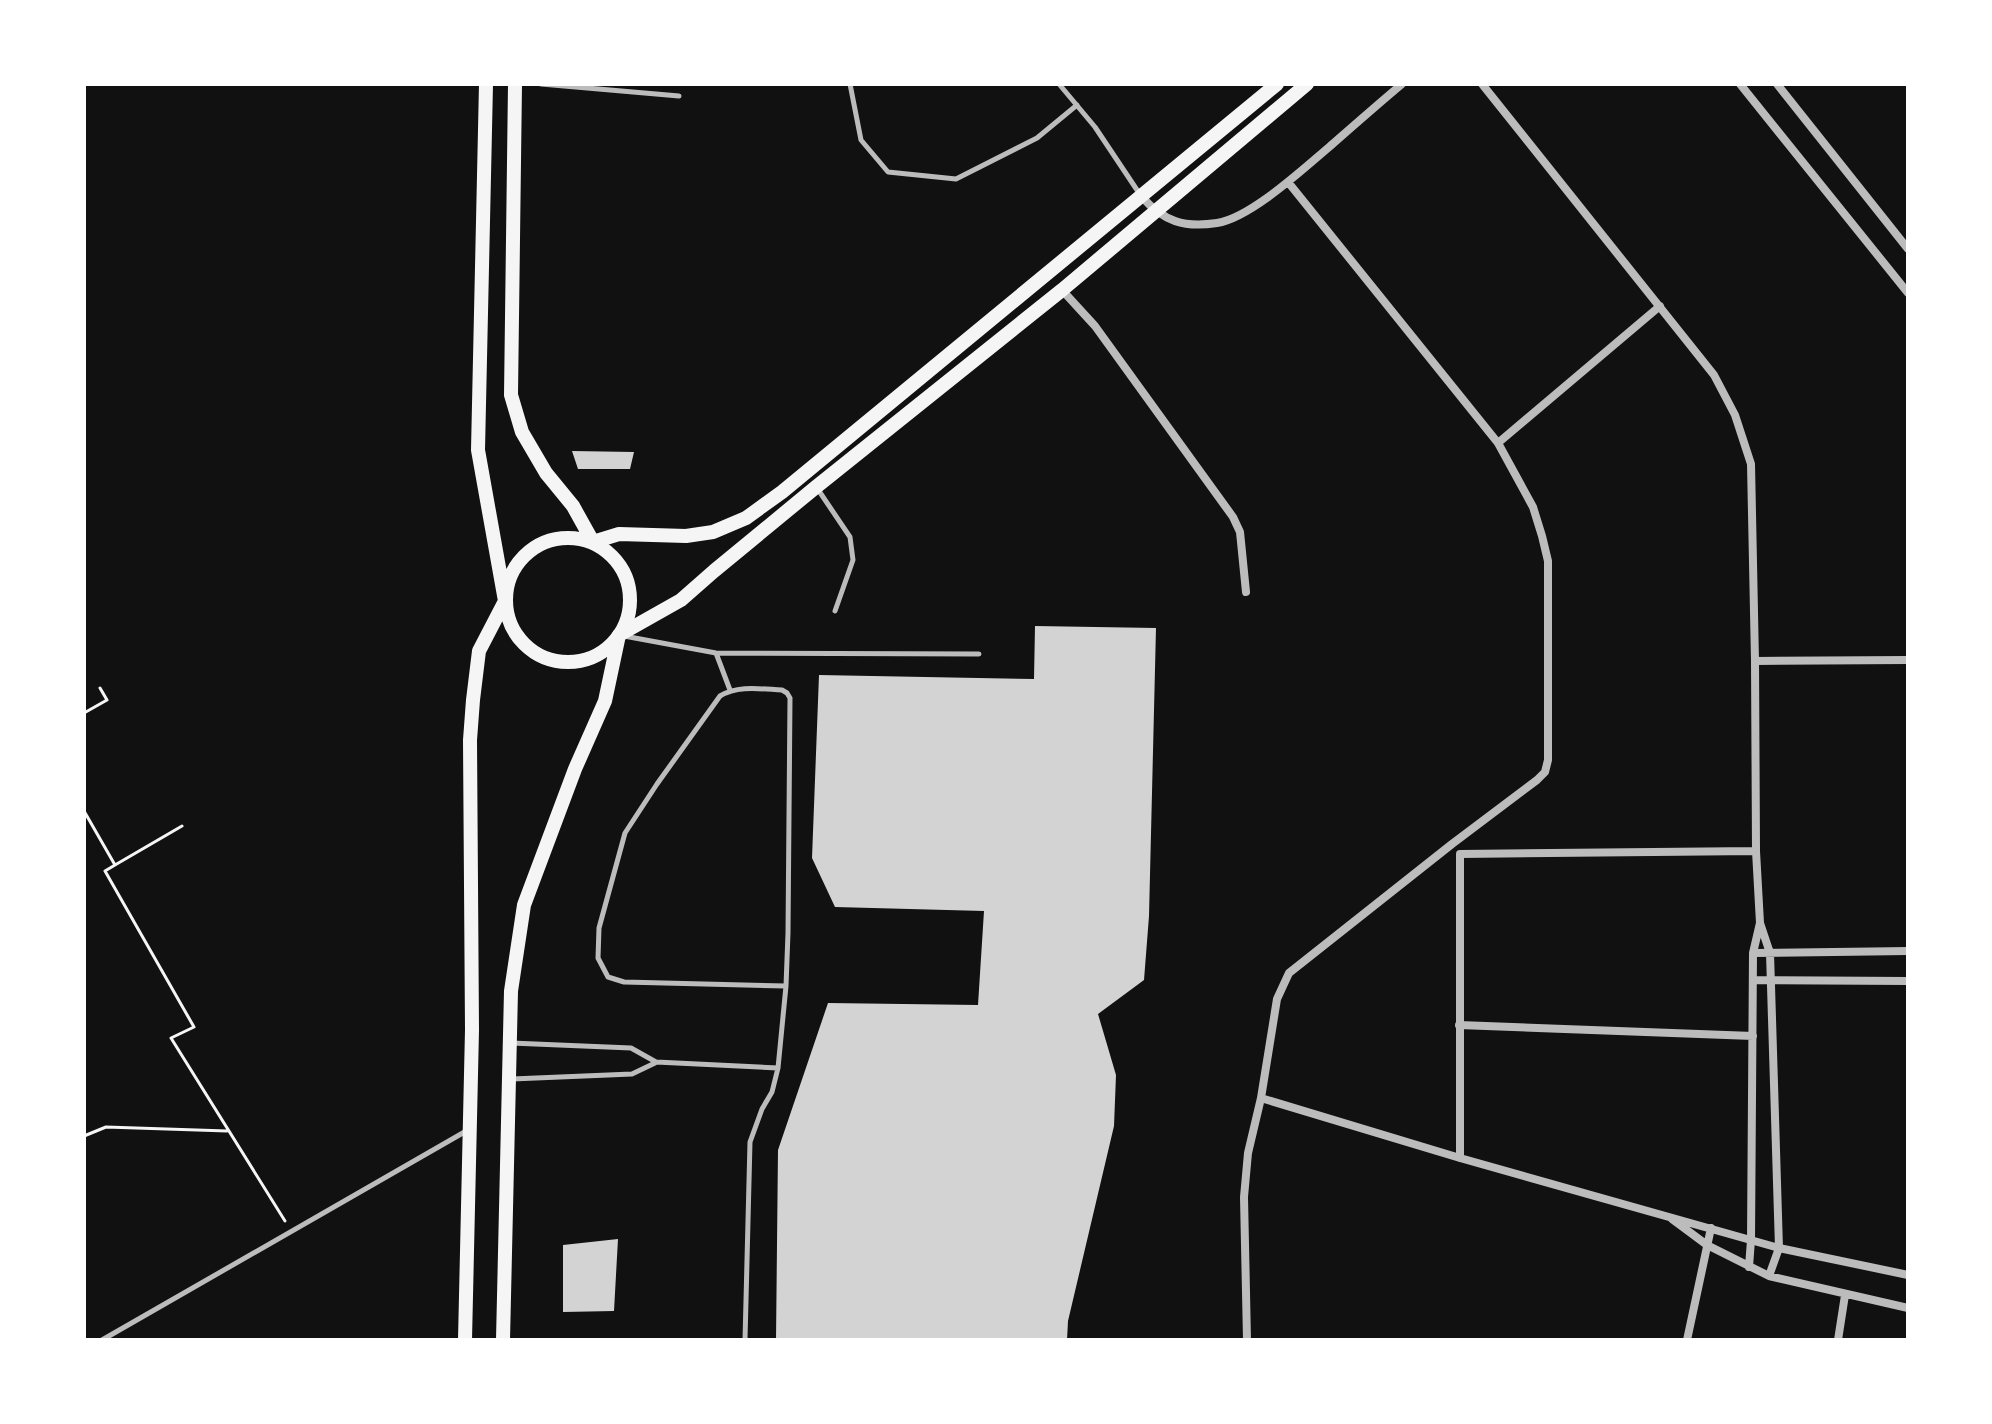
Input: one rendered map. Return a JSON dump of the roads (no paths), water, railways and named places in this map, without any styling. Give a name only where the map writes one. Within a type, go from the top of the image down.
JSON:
[{"type":"main road","points":[[465,1340],[472,1030],[470,740],[479,651],[505,601],[508,580],[518,562],[533,547],[552,539],[573,537],[593,542],[611,554],[625,572],[630,593],[629,615],[619,635],[606,650],[588,659],[569,662],[549,660],[531,651],[517,638],[508,620],[505,601],[478,450],[486,84]]},
{"type":"main road","points":[[515,84],[511,395],[522,432],[546,473],[573,506],[593,542]]},
{"type":"main road","points":[[593,542],[619,534],[686,536],[713,532],[746,518],[782,492],[1277,84]]},
{"type":"main road","points":[[503,1340],[511,991],[524,905],[575,769],[605,701],[619,635],[681,600],[816,487],[1062,290],[1307,84]]},
{"type":"street","points":[[1141,196],[1155,211],[1184,225],[1220,223],[1249,209],[1288,182],[1402,84]]},
{"type":"street","points":[[1482,84],[1714,375],[1735,415],[1751,464],[1756,851],[1760,923],[1770,953],[1779,1248],[1769,1276]]},
{"type":"street","points":[[1740,84],[1908,293]]},
{"type":"street","points":[[1777,84],[1908,249]]},
{"type":"street","points":[[1247,1340],[1244,1197],[1248,1153],[1261,1098],[1277,999],[1289,973],[1537,780],[1545,772],[1548,760],[1548,561],[1533,507],[1498,443],[1288,182]]},
{"type":"street","points":[[1062,290],[1095,326],[1233,517],[1240,532],[1246,592]]},
{"type":"street","points":[[1498,443],[1660,306]]},
{"type":"street","points":[[1755,661],[1908,660]]},
{"type":"street","points":[[1452,844],[1460,854],[1460,1158]]},
{"type":"street","points":[[1460,854],[1756,851]]},
{"type":"street","points":[[1749,1267],[1753,953],[1760,923]]},
{"type":"street","points":[[1753,953],[1908,951]]},
{"type":"street","points":[[1753,980],[1908,981]]},
{"type":"street","points":[[1459,1025],[1753,1036]]},
{"type":"street","points":[[1261,1098],[1779,1248],[1908,1275]]},
{"type":"street","points":[[1668,1216],[1707,1245],[1769,1276],[1908,1308]]},
{"type":"street","points":[[1687,1340],[1711,1228]]},
{"type":"street","points":[[1838,1340],[1845,1295]]},
{"type":"lane","points":[[541,84],[679,96]]},
{"type":"lane","points":[[850,84],[861,140],[888,172],[956,179],[1037,138],[1077,105]]},
{"type":"lane","points":[[1059,84],[1095,127],[1141,196]]},
{"type":"lane","points":[[816,487],[850,537],[853,560],[835,611]]},
{"type":"lane","points":[[619,635],[716,653],[979,654]]},
{"type":"lane","points":[[716,653],[730,690]]},
{"type":"lane","points":[[745,1340],[750,1142],[772,1092],[778,1068],[786,986],[790,698],[782,690],[730,690],[720,696],[625,833],[599,928],[598,958],[608,977],[624,982],[786,986]]},
{"type":"lane","points":[[509,1043],[631,1048],[656,1062],[778,1068]]},
{"type":"lane","points":[[509,1079],[632,1074],[656,1062]]},
{"type":"lane","points":[[102,1340],[469,1130]]}]
